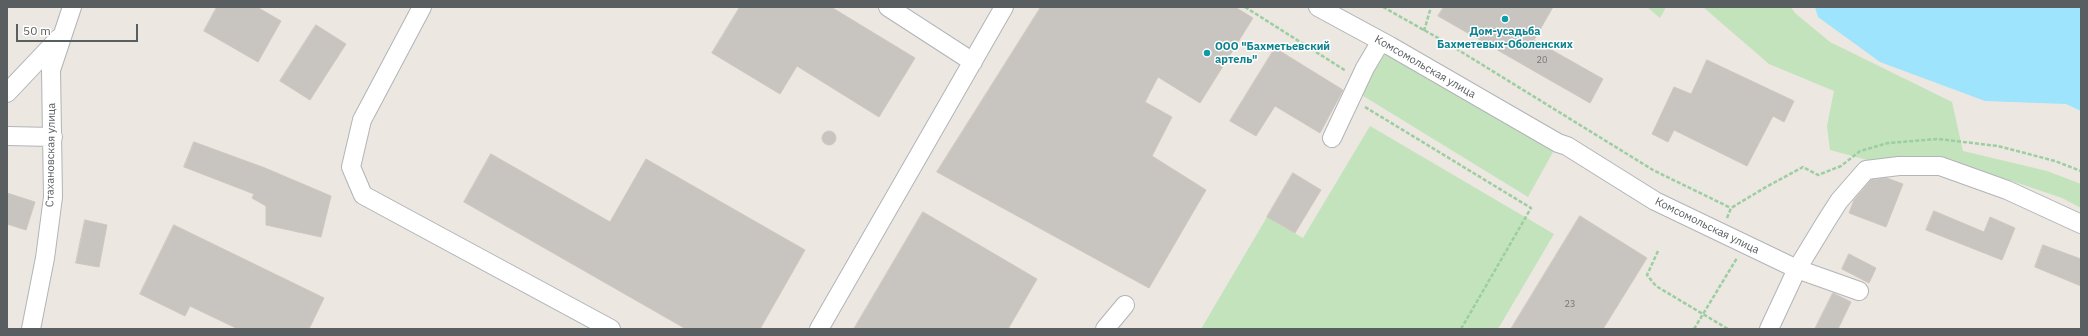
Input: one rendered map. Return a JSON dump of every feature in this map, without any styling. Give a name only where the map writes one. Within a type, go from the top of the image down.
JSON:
[{"type":"street","name":"Стахановская улица","points":[[31,329],[45,258],[53,197],[51,70],[72,7]]},
{"type":"street","points":[[422,7],[362,120],[351,167],[363,195],[611,329]]},
{"type":"street","points":[[888,7],[973,62]]},
{"type":"street","points":[[819,329],[1004,7]]},
{"type":"street","name":"Комсомольская улица","points":[[1318,7],[1381,41],[1558,143],[1567,146],[1655,201],[1797,269],[1859,291]]},
{"type":"street","points":[[7,93],[64,33]]},
{"type":"street","points":[[1332,138],[1360,79],[1381,41]]},
{"type":"street","points":[[7,136],[53,137]]},
{"type":"street","points":[[1769,329],[1797,269],[1839,201],[1866,170],[1898,166],[1940,166],[2008,190],[2081,224]]},
{"type":"street","points":[[1105,329],[1125,304]]},
{"type":"path","points":[[1245,7],[1360,79]]},
{"type":"path","points":[[1383,7],[1653,170],[1731,208]]},
{"type":"path","points":[[1424,31],[1430,7]]},
{"type":"path","points":[[1351,98],[1531,208],[1461,329]]},
{"type":"path","points":[[1694,329],[1745,244]]},
{"type":"path","points":[[1658,251],[1647,274],[1656,286],[1728,329]]},
{"type":"green space","points":[[1647,7],[1666,7],[1660,18]]},
{"type":"green space","points":[[1703,7],[1791,7],[1795,13],[1830,42],[1952,102],[1963,151],[2047,171],[2081,184],[2081,208],[2062,198],[1947,159],[1871,161],[1830,150],[1827,126],[1834,91],[1769,64]]},
{"type":"green space","points":[[1390,46],[1558,143],[1528,197],[1360,94]]},
{"type":"green space","points":[[1370,126],[1554,234],[1498,329],[1201,329],[1267,217],[1303,238]]},
{"type":"water","points":[[1815,7],[2081,7],[2081,111],[2066,104],[1985,101],[1880,62],[1818,17]]},
{"type":"building","points":[[217,7],[257,7],[281,21],[258,62],[204,31]]},
{"type":"building","points":[[740,7],[831,7],[915,58],[879,117],[797,66],[780,94],[712,53]]},
{"type":"building","points":[[1041,7],[1235,7],[1253,18],[1200,103],[1158,77],[1145,102],[1172,117],[1152,156],[1206,190],[1149,288],[937,172]]},
{"type":"building","points":[[1444,7],[1553,7],[1534,40],[1603,79],[1590,103],[1438,16]]},
{"type":"building","points":[[316,25],[346,44],[310,100],[280,81]]},
{"type":"building","points":[[1275,48],[1343,90],[1320,133],[1275,106],[1256,136],[1230,121]]},
{"type":"building","points":[[1707,60],[1794,101],[1784,122],[1773,116],[1747,166],[1674,130],[1668,142],[1652,134],[1674,87],[1691,94]]},
{"type":"building","points":[[829,131],[834,133],[836,138],[834,143],[829,145],[824,143],[822,138],[824,133]]},
{"type":"building","points":[[194,142],[265,168],[331,196],[321,237],[266,225],[266,206],[252,198],[254,194],[184,167]]},
{"type":"building","points":[[491,154],[610,222],[646,159],[805,250],[760,329],[686,329],[464,202]]},
{"type":"building","points":[[1293,173],[1321,190],[1295,233],[1267,217]]},
{"type":"building","points":[[1887,178],[1903,184],[1886,227],[1849,213],[1854,200],[1871,180]]},
{"type":"building","points":[[7,193],[35,202],[26,230],[7,224]]},
{"type":"building","points":[[1934,211],[1984,232],[1990,217],[2015,228],[2002,260],[1926,230]]},
{"type":"building","points":[[923,212],[1037,279],[1008,329],[854,329]]},
{"type":"building","points":[[1580,216],[1647,258],[1603,329],[1511,329]]},
{"type":"building","points":[[85,220],[107,225],[99,267],[76,263]]},
{"type":"building","points":[[174,225],[324,298],[309,329],[238,329],[190,306],[185,316],[140,294]]},
{"type":"building","points":[[2043,245],[2081,259],[2081,286],[2035,267]]},
{"type":"building","points":[[1849,254],[1876,268],[1869,283],[1842,269]]},
{"type":"building","points":[[1833,293],[1851,302],[1838,329],[1815,329]]},
{"type":"place","name":"Дом-усадьба Бахметевых-Оболенских","points":[[1505,19]]},
{"type":"place","name":"ООО \"Бахметьевский артель\"","points":[[1207,53]]}]
